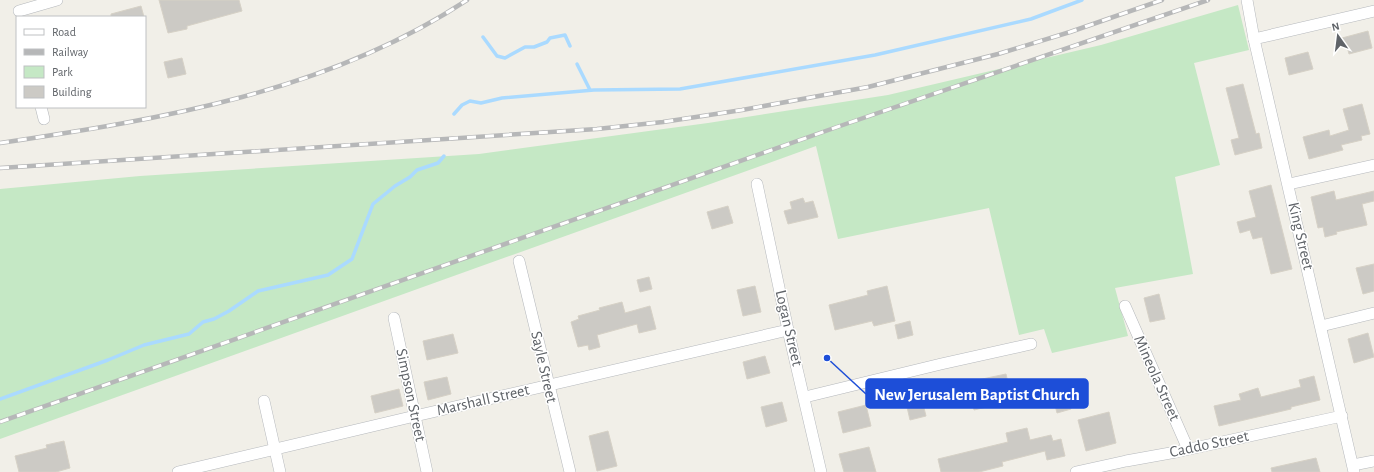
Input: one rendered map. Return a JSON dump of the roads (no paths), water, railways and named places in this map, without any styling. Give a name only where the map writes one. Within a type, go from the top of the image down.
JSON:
[{"type":"street","points":[[19,9],[57,0]]},
{"type":"street","name":"King Street","points":[[1247,0],[1254,39],[1289,184],[1354,469]]},
{"type":"street","points":[[1254,39],[1374,11]]},
{"type":"street","points":[[42,108],[44,119]]},
{"type":"street","points":[[1289,184],[1374,165]]},
{"type":"street","name":"Logan Street","points":[[757,184],[788,330],[805,397],[821,472]]},
{"type":"street","name":"Sayle Street","points":[[519,261],[570,472]]},
{"type":"street","name":"Mineola Street","points":[[1126,306],[1188,449]]},
{"type":"street","points":[[1321,326],[1374,314]]},
{"type":"street","name":"Simpson Street","points":[[394,318],[427,472]]},
{"type":"street","name":"Marshall Street","points":[[178,472],[788,330]]},
{"type":"street","points":[[805,397],[1031,344]]},
{"type":"street","points":[[264,401],[280,472]]},
{"type":"street","name":"Caddo Street","points":[[1076,472],[1342,416]]},
{"type":"street","points":[[1354,469],[1374,460]]},
{"type":"waterway","points":[[454,114],[462,105],[470,101],[481,103],[502,98],[594,90],[680,89],[875,55],[1031,19],[1082,0]]},
{"type":"waterway","points":[[483,37],[497,56],[505,58],[525,47],[534,47],[547,42],[550,38],[565,35],[570,46]]},
{"type":"waterway","points":[[577,64],[590,90]]},
{"type":"waterway","points":[[0,399],[108,360],[144,345],[189,334],[203,322],[214,319],[229,311],[258,291],[328,275],[352,259],[373,204],[395,186],[410,177],[417,170],[438,163],[444,156]]},
{"type":"railway","points":[[0,143],[61,134],[182,111],[242,97],[301,79],[358,58],[414,32],[467,0]]},
{"type":"railway","points":[[0,168],[597,129],[663,122],[742,110],[868,87],[998,54],[1070,32],[1162,0]]},
{"type":"railway","points":[[0,422],[837,127],[1208,0]]},
{"type":"place","name":"New Jerusalem Baptist Church","points":[[827,358]]}]
